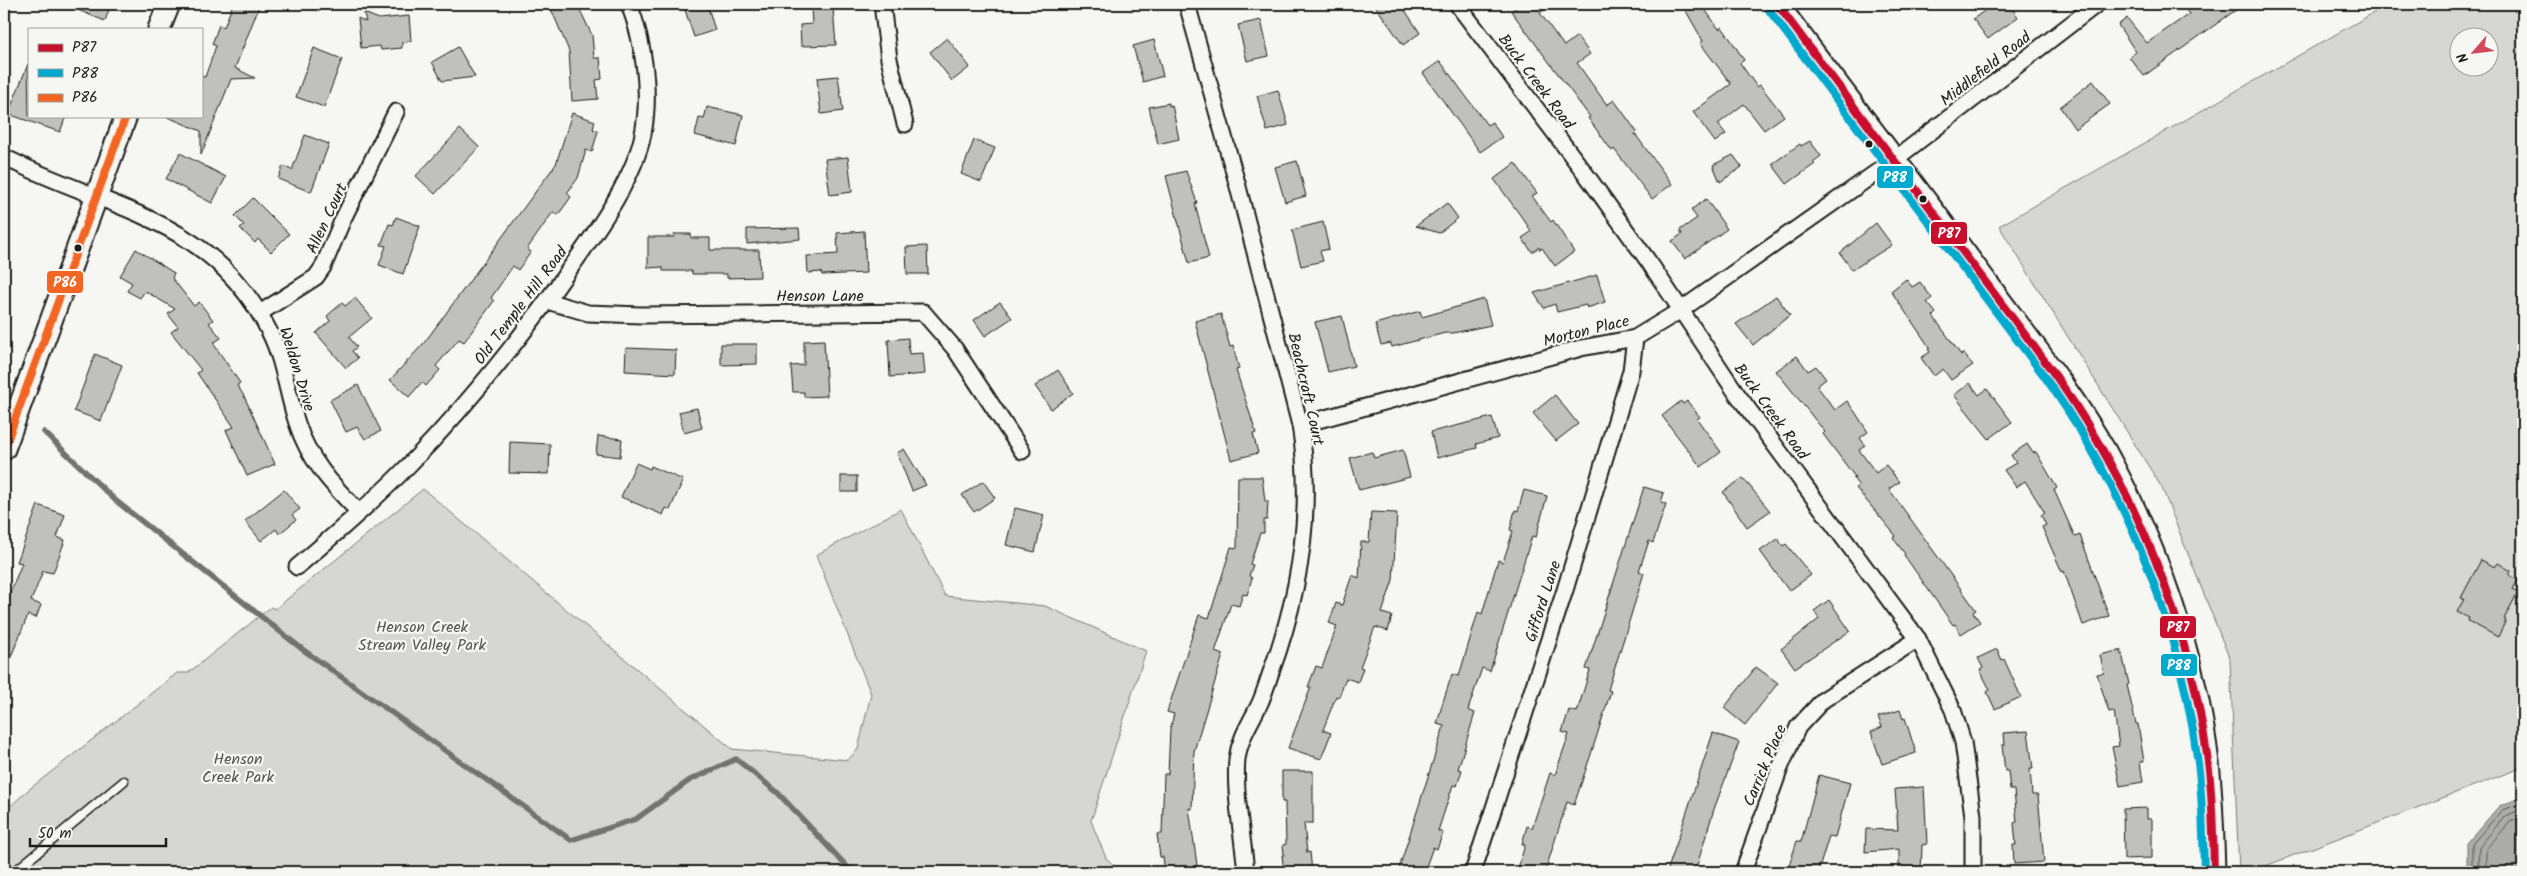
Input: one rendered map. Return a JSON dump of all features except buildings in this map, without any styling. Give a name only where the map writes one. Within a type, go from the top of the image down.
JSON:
[{"type":"main road","points":[[159,28],[169,4]]},
{"type":"main road","points":[[1777,4],[2048,364],[2080,411],[2112,465],[2148,543],[2174,611],[2198,705],[2208,761],[2214,872]]},
{"type":"main road","points":[[4,448],[125,118]]},
{"type":"street","name":"Old Temple Hill Road","points":[[297,567],[406,468],[465,404],[547,301],[612,205],[627,176],[643,135],[646,100],[645,68],[641,45],[629,4]]},
{"type":"street","points":[[882,4],[891,66],[905,124]]},
{"type":"street","name":"Beachcraft Court","points":[[1188,4],[1300,425],[1306,462],[1306,499],[1300,570],[1280,648],[1260,703],[1244,730],[1237,758],[1238,792],[1246,872]]},
{"type":"street","name":"Buck Creek Road","points":[[1457,4],[1585,173],[1737,394],[1918,640],[1953,710],[1963,742],[1968,764],[1973,816],[1973,872]]},
{"type":"street","name":"Middlefield Road","points":[[1894,160],[2097,4]]},
{"type":"street","name":"Allen Court","points":[[260,313],[316,277],[323,267],[343,219],[396,112]]},
{"type":"street","name":"Weldon Drive","points":[[4,157],[166,225],[201,248],[236,280],[260,313],[279,354],[297,426],[309,451],[322,472],[359,512]]},
{"type":"street","name":"Morton Place","points":[[1300,425],[1581,348],[1635,338],[1681,310],[1894,160]]},
{"type":"street","name":"Henson Lane","points":[[547,301],[588,313],[641,315],[923,312],[955,349],[1022,451]]},
{"type":"street","name":"Gifford Lane","points":[[1473,872],[1565,590],[1631,371],[1635,338]]},
{"type":"street","name":"Carrick Place","points":[[1743,872],[1780,768],[1798,727],[1824,700],[1918,640]]},
{"type":"lane","points":[[14,872],[124,781]]},
{"type":"green space","points":[[2389,4],[2523,4],[2523,767],[2250,872],[2239,872],[2230,660],[2162,488],[1999,226]]},
{"type":"green space","points":[[423,489],[732,749],[848,760],[858,749],[871,694],[816,555],[901,509],[945,596],[1045,606],[1146,651],[1091,821],[1106,858],[1121,872],[4,872],[4,812],[27,791],[177,673],[188,673],[271,607],[275,609]]},
{"type":"water","points":[[2523,797],[2523,872],[2467,872],[2467,843],[2499,806]]},
{"type":"waterway","points":[[44,432],[115,500],[302,649],[571,840],[636,819],[690,780],[736,759],[777,792],[852,872]]},
{"type":"transit line","name":"P87","points":[[1777,4],[2050,368],[2080,413],[2132,506],[2172,605],[2199,709],[2211,789],[2214,872]]},
{"type":"transit line","name":"P88","points":[[1769,10],[2042,373],[2072,417],[2099,463],[2123,510],[2144,558],[2162,608],[2177,658],[2189,710],[2201,790],[2204,872]]},
{"type":"transit line","name":"P86","points":[[4,449],[125,118]]},
{"type":"park label","name":"Henson Creek Stream Valley Park","points":[[422,635]]},
{"type":"park label","name":"Henson Creek Park","points":[[238,767]]}]
